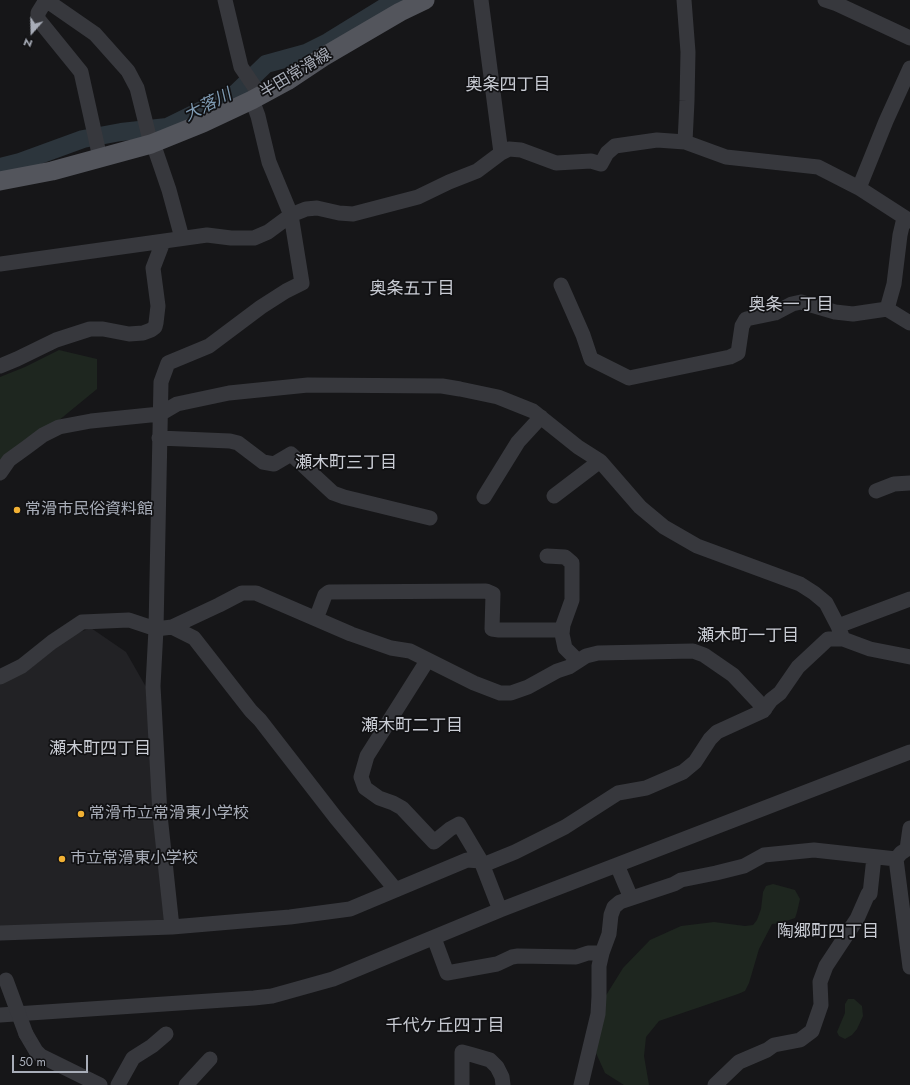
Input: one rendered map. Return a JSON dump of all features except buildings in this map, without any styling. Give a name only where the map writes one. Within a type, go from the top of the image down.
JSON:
[{"type":"main road","name":"半田常滑線","points":[[0,181],[52,171],[98,146],[148,133],[203,123],[251,87],[287,81],[322,57],[400,12],[425,0]]},
{"type":"street","points":[[98,146],[81,72],[38,19],[38,13],[46,0],[95,34],[128,71],[137,88],[148,133],[169,190],[182,238]]},
{"type":"street","points":[[172,927],[163,850],[153,686],[156,629],[161,382],[168,364],[209,346],[260,307],[302,283],[291,215],[269,162],[251,87],[241,68],[225,0]]},
{"type":"street","points":[[481,0],[501,153]]},
{"type":"street","points":[[684,0],[688,52],[685,142]]},
{"type":"street","points":[[825,0],[910,38]]},
{"type":"street","points":[[859,188],[910,68]]},
{"type":"street","points":[[0,264],[207,235],[231,238],[254,238],[268,232],[291,215],[306,209],[317,208],[339,213],[353,214],[418,198],[449,182],[477,171],[501,153],[509,149],[521,150],[556,163],[590,162],[601,164],[614,146],[657,140],[685,142],[726,157],[818,167],[859,188],[907,220],[900,235],[894,284],[887,309]]},
{"type":"street","points":[[0,366],[56,340],[90,329],[103,329],[129,334],[143,333],[152,330],[156,323],[158,306],[153,268],[163,242]]},
{"type":"street","points":[[561,285],[583,335],[591,359],[629,378],[730,357],[738,353],[742,326],[746,319],[775,313],[792,304],[801,302],[835,312],[853,314],[887,309],[910,323]]},
{"type":"street","points":[[0,473],[9,460],[26,446],[59,427],[160,414],[177,404],[229,392],[308,386],[442,386],[498,397],[533,411],[578,447],[600,462],[640,507],[664,527],[697,546],[800,584],[826,603],[840,632],[870,649],[910,657]]},
{"type":"street","points":[[484,497],[518,442],[541,417]]},
{"type":"street","points":[[159,438],[230,441],[238,443],[263,462],[274,464],[291,454],[333,492],[344,497],[430,518]]},
{"type":"street","points":[[554,496],[600,462]]},
{"type":"street","points":[[876,491],[894,484],[910,483]]},
{"type":"street","points":[[547,556],[565,557],[572,564],[572,600],[562,630],[565,648],[578,661]]},
{"type":"street","points":[[316,619],[325,595],[328,592],[486,591],[493,594],[492,629],[562,630]]},
{"type":"street","points":[[0,677],[22,666],[52,642],[82,622],[129,620],[156,629],[172,627],[242,593],[256,593],[358,636],[391,648],[410,651],[427,661],[493,691],[505,693],[518,691],[586,656],[598,653],[693,651],[704,655],[733,675],[765,709]]},
{"type":"street","points":[[0,932],[172,927],[290,917],[350,909],[467,860],[482,863],[515,852],[565,827],[618,793],[646,788],[684,772],[695,762],[710,739],[717,732],[765,709],[771,700],[780,693],[798,667],[828,639],[910,599]]},
{"type":"street","points":[[172,627],[194,638],[336,818],[396,890]]},
{"type":"street","points":[[427,661],[367,756],[361,777],[365,788],[379,798],[402,808],[434,842],[450,829],[459,824],[482,863],[500,910]]},
{"type":"street","points":[[0,1015],[272,996],[333,979],[500,910],[910,752]]},
{"type":"street","points":[[910,828],[907,849],[896,859],[910,967]]},
{"type":"street","points":[[582,1085],[598,1014],[599,966],[609,934],[611,915],[614,907],[620,902],[674,884],[681,880],[716,874],[744,866],[764,855],[814,850],[896,859]]},
{"type":"street","points":[[715,1085],[739,1062],[767,1050],[774,1045],[800,1040],[812,1031],[821,1005],[820,982],[826,966],[857,919],[868,894],[870,894],[874,857]]},
{"type":"street","points":[[617,865],[631,898]]},
{"type":"street","points":[[434,938],[447,973],[497,964],[512,957],[518,956],[576,957],[588,953],[602,953]]},
{"type":"street","points":[[3,976],[26,1034],[39,1055],[71,1078],[100,1085]]},
{"type":"street","points":[[118,1085],[133,1058],[152,1046],[166,1034]]},
{"type":"street","points":[[462,1085],[462,1052],[490,1060],[497,1067],[504,1085]]},
{"type":"street","points":[[186,1085],[210,1059]]},
{"type":"shaded area","points":[[59,350],[97,359],[97,389],[30,444],[0,476],[0,377],[25,367]]},
{"type":"shaded area","name":"常滑市立常滑東小学校","points":[[91,628],[126,652],[154,701],[172,927],[0,933],[0,677],[52,642]]},
{"type":"shaded area","points":[[773,884],[795,890],[800,899],[797,912],[795,918],[781,923],[772,924],[759,949],[749,983],[745,991],[659,1021],[646,1037],[644,1056],[649,1085],[624,1085],[605,1073],[596,1053],[605,997],[623,968],[650,940],[681,926],[714,922],[745,926],[753,925],[757,920],[761,909],[763,892],[766,886]]},
{"type":"shaded area","points":[[848,999],[854,999],[862,1006],[863,1016],[857,1029],[852,1035],[845,1039],[839,1036],[837,1032],[845,1013],[845,1004]]},
{"type":"waterway","name":"大落川","points":[[0,167],[20,162],[83,139],[121,132],[167,127],[236,93],[266,64],[306,53],[328,42],[396,0]]},
{"type":"place","name":"常滑市民俗資料館","points":[[17,510]]},
{"type":"place","name":"常滑市立常滑東小学校","points":[[81,814]]},
{"type":"place","name":"市立常滑東小学校","points":[[62,859]]},
{"type":"district","name":"奥条四丁目","points":[[508,86]]},
{"type":"district","name":"奥条五丁目","points":[[412,290]]},
{"type":"district","name":"奥条一丁目","points":[[791,306]]},
{"type":"district","name":"瀬木町三丁目","points":[[346,464]]},
{"type":"district","name":"瀬木町一丁目","points":[[748,637]]},
{"type":"district","name":"瀬木町二丁目","points":[[412,727]]},
{"type":"district","name":"瀬木町四丁目","points":[[100,750]]},
{"type":"district","name":"陶郷町四丁目","points":[[828,933]]},
{"type":"district","name":"千代ケ丘四丁目","points":[[445,1027]]}]
